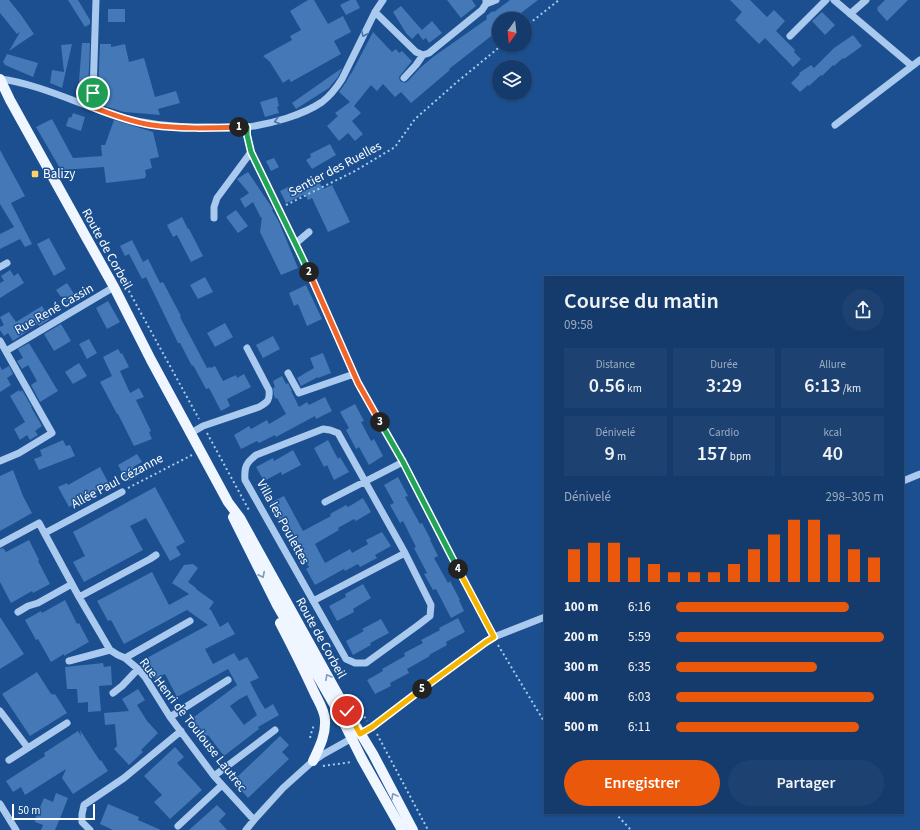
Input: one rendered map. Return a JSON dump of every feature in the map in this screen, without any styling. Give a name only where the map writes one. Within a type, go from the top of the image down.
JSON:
[{"type":"main road","name":"Route de Corbeil","points":[[0,79],[10,100],[114,287],[151,360],[228,502],[240,518],[356,736],[362,759],[402,830]]},
{"type":"main road","name":"Route de Corbeil","points":[[228,502],[234,521],[277,605],[340,715],[356,736],[373,754],[413,830]]},
{"type":"main road","points":[[277,605],[276,616],[321,706],[325,719],[325,730],[313,761]]},
{"type":"street","points":[[90,106],[93,93],[96,0]]},
{"type":"street","points":[[0,79],[23,83],[119,117],[152,125],[178,127],[247,127],[263,125],[310,109],[324,101],[337,88],[375,12],[383,0]]},
{"type":"street","points":[[375,12],[416,52],[423,54],[430,53],[482,10],[486,2],[496,0]]},
{"type":"street","points":[[790,36],[826,0]]},
{"type":"street","points":[[834,0],[912,66]]},
{"type":"street","points":[[850,14],[866,0]]},
{"type":"street","points":[[404,78],[416,65],[423,54]]},
{"type":"street","points":[[835,125],[920,60]]},
{"type":"street","points":[[247,127],[247,135],[251,152],[296,243],[358,383],[403,462],[494,637]]},
{"type":"street","points":[[214,218],[214,207],[217,198],[251,152]]},
{"type":"street","points":[[296,243],[309,232]]},
{"type":"street","points":[[0,267],[7,263]]},
{"type":"street","name":"Rue René Cassin","points":[[6,351],[114,287]]},
{"type":"street","name":"Rue René Cassin","points":[[0,341],[52,433],[22,452],[0,461]]},
{"type":"street","points":[[191,433],[203,426],[260,407],[267,402],[269,390],[247,348]]},
{"type":"street","points":[[288,373],[299,393],[354,374]]},
{"type":"street","name":"Villa les Poulettes","points":[[322,429],[338,433],[365,481],[431,604],[430,616],[366,663],[355,663],[346,659],[246,480],[245,471],[249,461],[256,455],[322,429]]},
{"type":"street","points":[[326,502],[403,462]]},
{"type":"street","points":[[904,480],[920,474]]},
{"type":"street","name":"Allée Paul Cézanne","points":[[45,533],[122,492]]},
{"type":"street","points":[[0,544],[39,523],[45,533],[79,597],[110,650],[69,661]]},
{"type":"street","points":[[313,601],[404,553]]},
{"type":"street","points":[[79,597],[156,555]]},
{"type":"street","points":[[18,612],[28,606],[38,603],[72,584]]},
{"type":"street","points":[[246,830],[283,788],[313,761],[372,727],[494,637],[544,618]]},
{"type":"street","points":[[125,658],[190,621]]},
{"type":"street","name":"Rue Henri de Toulouse Lautrec","points":[[110,650],[125,658],[145,677],[170,718],[214,776],[254,820]]},
{"type":"street","points":[[113,693],[138,669]]},
{"type":"street","points":[[170,718],[228,680]]},
{"type":"street","points":[[0,711],[28,748]]},
{"type":"street","points":[[10,760],[67,724]]},
{"type":"street","points":[[214,776],[275,730]]},
{"type":"street","points":[[90,830],[82,822],[84,805],[124,778],[181,731]]},
{"type":"street","points":[[178,826],[222,785]]},
{"type":"street","points":[[0,804],[16,830]]},
{"type":"path","points":[[532,21],[559,0]]},
{"type":"path","name":"Sentier des Ruelles","points":[[279,209],[355,171],[395,147],[415,119],[494,52]]},
{"type":"path","points":[[122,279],[252,516]]},
{"type":"path","name":"Allée Paul Cézanne","points":[[122,492],[201,451]]},
{"type":"path","points":[[494,637],[544,721]]},
{"type":"path","points":[[358,707],[380,738],[428,830]]},
{"type":"path","points":[[313,761],[318,765],[323,766],[362,759]]},
{"type":"path","points":[[616,814],[631,830]]},
{"type":"building","points":[[0,0],[9,0],[34,34],[9,51],[20,32],[17,34],[0,13]]},
{"type":"building","points":[[68,0],[78,0],[90,20],[90,24],[85,27]]},
{"type":"building","points":[[308,0],[314,0],[328,24],[343,16],[351,32],[334,41],[341,54],[291,82],[289,79],[283,83],[270,62],[263,56],[292,40],[290,36],[301,30],[290,11]]},
{"type":"building","points":[[350,0],[356,0],[360,8],[346,15],[340,5]]},
{"type":"building","points":[[447,0],[472,0],[476,6],[461,18]]},
{"type":"building","points":[[510,0],[538,0],[522,12],[494,12]]},
{"type":"building","points":[[730,0],[750,0],[767,17],[774,10],[785,21],[776,31],[795,50],[794,52],[801,59],[793,67],[765,38],[759,44],[735,20],[742,12]]},
{"type":"building","points":[[885,0],[908,0],[887,21],[877,10],[877,8]]},
{"type":"building","points":[[401,6],[422,30],[432,21],[442,33],[429,43],[426,38],[423,40],[418,33],[412,39],[406,33],[393,12]]},
{"type":"building","points":[[108,9],[125,9],[125,22],[108,22]]},
{"type":"building","points":[[493,11],[492,35],[449,69],[450,70],[411,103],[401,92],[395,97],[383,84],[377,91],[371,85],[354,106],[361,113],[352,121],[363,134],[355,141],[348,133],[339,141],[327,126],[338,116],[335,113],[350,102],[339,92],[351,74],[373,32],[392,52],[396,49],[399,53],[402,51],[412,61],[399,77],[400,81],[405,83],[433,57],[487,19],[486,16]]},
{"type":"building","points":[[822,12],[835,25],[825,35],[812,21]]},
{"type":"building","points":[[853,35],[862,46],[844,59],[843,58],[834,66],[833,65],[822,76],[821,75],[800,92],[791,83],[800,74],[799,73],[811,65],[814,68],[834,48]]},
{"type":"building","points":[[82,43],[90,43],[87,97],[78,94]]},
{"type":"building","points":[[72,44],[62,88],[50,83],[52,70],[64,72],[61,45]]},
{"type":"building","points":[[100,44],[111,44],[111,47],[125,44],[129,62],[144,58],[155,97],[176,91],[180,103],[158,109],[160,115],[124,112],[98,104]]},
{"type":"building","points":[[7,54],[38,63],[33,77],[5,65],[3,62]]},
{"type":"building","points":[[342,68],[338,77],[329,88],[296,109],[292,103]]},
{"type":"building","points":[[277,97],[279,106],[277,107],[279,113],[265,117],[260,102]]},
{"type":"building","points":[[73,113],[85,117],[81,131],[66,126],[69,117],[71,118]]},
{"type":"building","points":[[52,119],[73,158],[102,156],[101,145],[105,145],[114,120],[153,132],[159,157],[150,159],[152,168],[145,170],[145,178],[140,179],[106,183],[104,167],[61,170],[36,127]]},
{"type":"building","points":[[330,144],[336,155],[312,169],[306,160],[311,157],[310,154]]},
{"type":"building","points":[[0,150],[25,196],[11,203],[32,244],[25,247],[20,239],[0,249],[0,234],[14,227],[0,204]]},
{"type":"building","points":[[274,158],[279,167],[271,171],[266,161]]},
{"type":"building","points":[[248,172],[273,209],[272,210],[279,222],[298,268],[281,275],[260,232],[262,217],[261,218],[253,202],[245,208],[240,199],[249,193],[237,179]]},
{"type":"building","points":[[316,176],[323,189],[332,185],[350,222],[328,232],[312,198],[308,200],[305,194],[286,203],[280,191],[292,185],[293,188]]},
{"type":"building","points":[[236,210],[248,226],[238,233],[226,217]]},
{"type":"building","points":[[182,217],[203,256],[191,262],[177,235],[173,237],[167,225]]},
{"type":"building","points":[[49,238],[66,269],[54,276],[37,244]]},
{"type":"building","points":[[132,240],[143,262],[148,259],[160,283],[163,282],[207,368],[215,366],[223,381],[236,375],[237,378],[244,374],[251,387],[227,399],[230,406],[221,411],[209,388],[206,389],[180,343],[178,343],[146,277],[142,279],[129,254],[125,256],[120,246]]},
{"type":"building","points":[[10,270],[14,276],[18,273],[24,283],[0,298],[0,283],[4,281],[1,276]]},
{"type":"building","points":[[205,277],[213,292],[198,299],[190,285]]},
{"type":"building","points":[[67,283],[76,297],[66,302],[56,290]]},
{"type":"building","points":[[306,285],[322,319],[307,326],[298,304],[294,306],[289,293]]},
{"type":"building","points":[[108,301],[120,322],[107,329],[96,308]]},
{"type":"building","points":[[42,306],[50,319],[39,326],[38,324],[13,341],[8,333],[4,336],[0,330],[0,327],[4,325],[0,317],[9,312],[16,322]]},
{"type":"building","points":[[225,323],[233,337],[215,347],[207,333]]},
{"type":"building","points":[[61,324],[71,341],[54,351],[44,334]]},
{"type":"building","points":[[273,336],[280,349],[263,358],[256,345]]},
{"type":"building","points":[[89,339],[97,353],[87,359],[79,344]]},
{"type":"building","points":[[29,343],[58,391],[40,402],[31,385],[37,381],[28,365],[22,369],[17,361],[23,358],[18,349]]},
{"type":"building","points":[[118,349],[121,354],[122,353],[129,367],[120,371],[130,393],[139,388],[144,397],[136,400],[151,431],[149,432],[152,439],[134,446],[100,382],[112,376],[103,357]]},
{"type":"building","points":[[323,353],[331,373],[318,377],[301,386],[297,378],[314,368],[310,358]]},
{"type":"building","points":[[79,363],[87,376],[73,384],[65,372]]},
{"type":"building","points":[[0,366],[2,370],[9,366],[13,374],[7,378],[11,385],[0,392]]},
{"type":"building","points":[[282,376],[286,384],[288,383],[299,407],[307,402],[309,405],[325,397],[332,411],[316,419],[315,416],[276,437],[275,435],[259,443],[257,441],[241,449],[234,435],[249,426],[251,429],[267,420],[269,424],[286,414],[277,398],[276,399],[274,396],[273,388],[275,387],[273,381]]},
{"type":"building","points":[[19,390],[20,392],[22,390],[42,426],[35,431],[38,435],[30,440],[27,435],[20,440],[14,429],[25,422],[10,396]]},
{"type":"building","points":[[355,404],[364,421],[361,422],[371,441],[374,439],[383,456],[369,465],[359,447],[356,449],[346,430],[349,428],[340,412]]},
{"type":"building","points":[[63,440],[66,446],[70,445],[75,456],[39,470],[34,459],[42,456],[40,450]]},
{"type":"building","points":[[328,440],[338,459],[340,457],[349,472],[334,480],[327,465],[324,467],[314,448]]},
{"type":"building","points":[[293,450],[301,465],[282,475],[281,472],[264,481],[256,467],[273,458],[274,461]]},
{"type":"building","points":[[137,454],[142,462],[133,467],[138,476],[127,482],[118,465]]},
{"type":"building","points":[[100,467],[109,484],[69,507],[58,487],[67,483],[68,485]]},
{"type":"building","points":[[13,470],[23,496],[32,513],[0,531],[0,476]]},
{"type":"building","points":[[398,477],[408,496],[405,497],[431,540],[438,556],[434,558],[448,583],[450,581],[460,600],[464,611],[451,618],[436,589],[433,590],[424,574],[427,573],[414,548],[416,547],[403,521],[400,523],[390,505],[394,503],[384,485]]},
{"type":"building","points":[[155,487],[185,542],[176,547],[181,555],[170,561],[146,518],[130,526],[143,550],[84,582],[73,562],[85,556],[73,532]]},
{"type":"building","points":[[284,496],[303,531],[331,516],[330,514],[346,505],[348,507],[363,498],[371,512],[356,521],[354,519],[338,528],[339,530],[315,544],[325,563],[350,549],[352,553],[368,544],[366,540],[382,532],[391,546],[375,555],[377,558],[360,567],[358,564],[345,571],[344,569],[315,585],[306,569],[309,567],[292,536],[289,538],[270,503]]},
{"type":"building","points":[[29,540],[50,584],[33,593],[32,591],[11,603],[0,582],[0,549],[3,548],[6,552]]},
{"type":"building","points":[[193,564],[198,568],[188,582],[214,602],[209,609],[220,627],[228,622],[235,634],[205,649],[213,664],[234,653],[239,661],[247,657],[259,678],[250,682],[260,701],[265,709],[273,704],[279,715],[258,727],[259,729],[224,756],[208,735],[204,738],[190,720],[237,685],[228,669],[177,697],[165,674],[155,679],[145,659],[208,625],[187,610],[124,644],[111,620],[108,621],[97,601],[152,572],[169,605],[189,594],[172,583],[184,565]],"holes":[[[247,695],[257,715],[244,725],[230,706]]]},
{"type":"building","points":[[363,584],[371,598],[353,609],[354,612],[337,621],[329,606],[346,597],[345,594]]},
{"type":"building","points":[[65,600],[77,624],[79,623],[89,642],[51,662],[25,620],[41,611],[42,613]]},
{"type":"building","points":[[0,617],[24,654],[0,669]]},
{"type":"building","points":[[458,618],[465,632],[446,642],[447,645],[407,669],[409,673],[390,683],[391,686],[375,694],[367,680],[383,671],[382,669],[405,656],[404,653],[423,643],[421,640]]},
{"type":"building","points":[[381,619],[389,633],[370,643],[371,645],[353,655],[346,641],[364,631],[362,629]]},
{"type":"building","points":[[103,663],[104,667],[111,666],[112,685],[99,686],[101,711],[88,712],[88,702],[78,703],[77,689],[67,689],[65,667]]},
{"type":"building","points":[[37,672],[51,694],[55,694],[67,713],[30,736],[2,694]]},
{"type":"building","points":[[138,689],[145,700],[137,705],[147,721],[158,733],[141,750],[143,752],[129,765],[114,749],[117,746],[115,724],[105,725],[104,713],[129,711],[122,699]]},
{"type":"building","points":[[80,730],[108,771],[73,794],[62,778],[66,769],[25,795],[21,787],[13,792],[6,781],[45,756],[44,753],[78,731],[81,736]]},
{"type":"building","points":[[280,736],[289,745],[282,752],[289,759],[248,798],[233,781]]},
{"type":"building","points":[[175,747],[184,757],[177,763],[202,790],[170,819],[154,802],[162,795],[144,776]]},
{"type":"building","points":[[56,793],[68,798],[61,816],[55,830],[41,830],[43,825],[35,822],[35,819],[44,798],[53,802]]},
{"type":"building","points":[[108,804],[139,817],[138,820],[161,830],[113,830],[100,824]]},
{"type":"building","points":[[217,805],[226,814],[219,821],[227,830],[189,830]]},
{"type":"place","name":"Balizy","points":[[35,174]]},
{"type":"route","points":[[93,93],[90,106],[119,117],[152,125],[178,127],[247,127],[247,135],[251,152],[299,251],[358,383],[403,462],[494,637],[372,727],[360,734],[347,711]]}]
